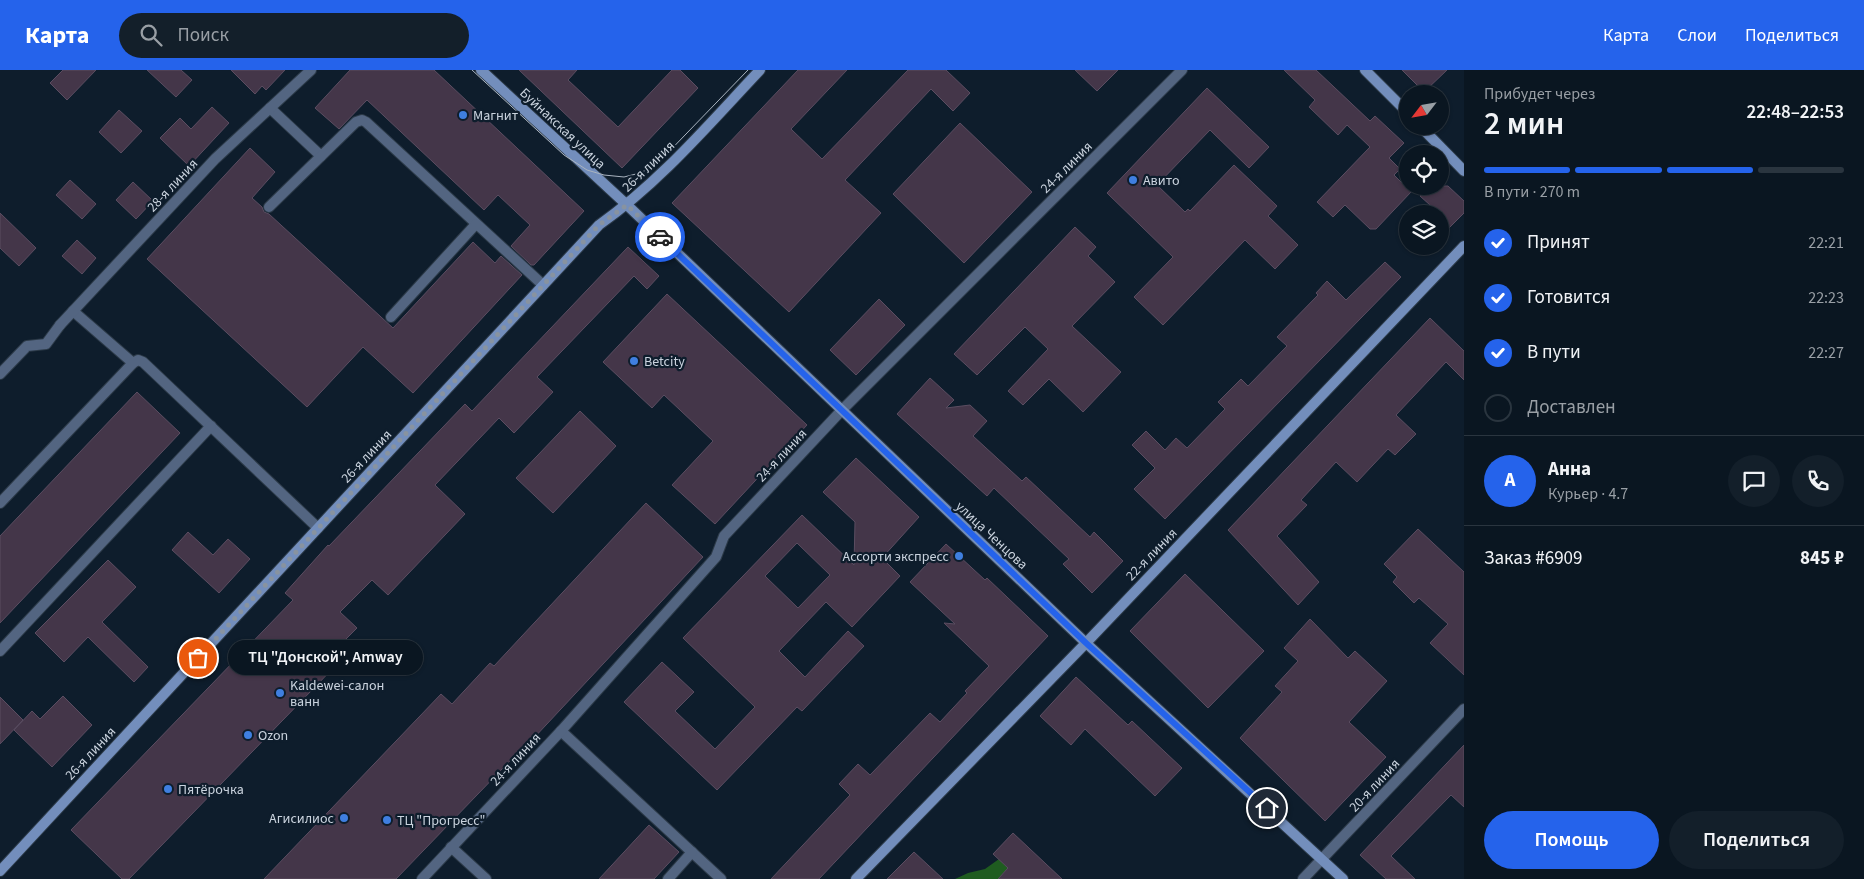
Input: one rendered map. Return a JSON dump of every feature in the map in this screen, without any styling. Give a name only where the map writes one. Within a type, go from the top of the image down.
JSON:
[{"type":"street","name":"28-я линия","points":[[0,374],[27,346],[46,344],[60,325],[215,159],[310,70]]},
{"type":"street","name":"Буйнакская улица","points":[[481,70],[627,205]]},
{"type":"street","name":"26-я линия","points":[[0,871],[599,225],[627,205],[683,151],[760,70]]},
{"type":"street","name":"24-я линия","points":[[422,879],[561,731],[716,556],[724,536],[841,411],[1182,70]]},
{"type":"street","points":[[1365,70],[1399,104]]},
{"type":"street","points":[[270,108],[321,156]]},
{"type":"street","points":[[269,207],[356,122],[362,120],[543,286]]},
{"type":"street","points":[[1429,135],[1464,171]]},
{"type":"street","name":"улица Ченцова","points":[[627,205],[1086,643],[1343,879]]},
{"type":"street","points":[[391,317],[476,224]]},
{"type":"street","name":"22-я линия","points":[[856,879],[1086,643],[1464,246]]},
{"type":"street","points":[[73,311],[133,363]]},
{"type":"street","points":[[0,503],[133,363],[138,360],[143,362],[318,528]]},
{"type":"street","points":[[0,651],[211,426]]},
{"type":"street","name":"20-я линия","points":[[1303,879],[1464,709]]},
{"type":"street","points":[[561,731],[721,879]]},
{"type":"street","points":[[451,847],[486,879]]},
{"type":"street","points":[[668,879],[692,852]]},
{"type":"green space","points":[[999,859],[1008,868],[998,879],[955,879],[968,873],[985,869]]},
{"type":"building","points":[[63,70],[96,70],[67,100],[50,83]]},
{"type":"building","points":[[147,70],[181,70],[192,80],[176,97]]},
{"type":"building","points":[[231,70],[285,70],[266,90],[262,86],[255,94]]},
{"type":"building","points":[[350,70],[434,70],[584,211],[534,265],[531,265],[511,246],[530,225],[498,195],[484,210],[367,100],[339,129],[315,108]]},
{"type":"building","points":[[519,70],[577,70],[568,80],[618,127],[672,70],[680,70],[698,88],[622,168]]},
{"type":"building","points":[[798,70],[847,70],[791,129],[822,159],[908,70],[946,70],[970,93],[953,111],[931,89],[845,180],[881,213],[789,312],[672,203]]},
{"type":"building","points":[[1075,70],[1118,70],[1097,91]]},
{"type":"building","points":[[1284,70],[1316,70],[1370,121],[1375,116],[1404,143],[1399,145],[1399,148],[1389,158],[1399,168],[1394,175],[1399,180],[1399,195],[1408,195],[1376,229],[1370,229],[1345,205],[1333,217],[1317,202],[1370,147],[1347,125],[1338,135],[1309,107],[1315,100]]},
{"type":"building","points":[[1402,70],[1447,70],[1431,85],[1417,85]]},
{"type":"building","points":[[1207,88],[1269,147],[1249,168],[1210,130],[1157,185],[1185,212],[1188,209],[1190,211],[1234,165],[1277,206],[1268,216],[1298,245],[1275,269],[1245,240],[1163,325],[1134,297],[1173,257],[1107,193]]},
{"type":"building","points":[[212,107],[229,123],[189,166],[160,138],[180,118],[191,129]]},
{"type":"building","points":[[119,110],[142,131],[121,153],[99,132]]},
{"type":"building","points":[[960,123],[1032,192],[964,263],[893,194]]},
{"type":"building","points":[[250,148],[275,172],[252,198],[262,207],[264,212],[269,214],[393,328],[473,242],[495,263],[501,256],[522,275],[413,393],[363,347],[307,407],[147,259]]},
{"type":"building","points":[[70,180],[96,204],[82,219],[56,195]]},
{"type":"building","points":[[133,182],[153,201],[136,219],[116,200]]},
{"type":"building","points":[[1449,187],[1464,201],[1464,213],[1449,228],[1449,205],[1430,205],[1420,196],[1449,195]]},
{"type":"building","points":[[0,213],[36,248],[19,266],[0,248]]},
{"type":"building","points":[[1075,227],[1096,247],[1088,256],[1115,282],[1072,326],[1121,372],[1083,412],[1049,379],[1023,405],[1008,391],[1048,349],[1025,327],[977,375],[954,354]]},
{"type":"building","points":[[77,240],[96,258],[82,274],[62,256]]},
{"type":"building","points":[[628,247],[659,276],[647,289],[634,276],[537,377],[553,392],[514,433],[499,418],[435,485],[465,514],[388,595],[372,580],[340,612],[357,628],[335,650],[343,658],[129,879],[122,879],[71,830],[293,600],[285,593],[328,545],[465,404],[472,411]]},
{"type":"building","points":[[1385,262],[1401,277],[1165,519],[1134,489],[1155,468],[1132,445],[1146,431],[1165,450],[1176,438],[1187,448],[1225,409],[1218,402],[1241,379],[1248,386],[1287,346],[1277,337],[1318,295],[1316,293],[1327,281],[1346,300]]},
{"type":"building","points":[[667,294],[807,425],[715,524],[672,485],[713,441],[664,395],[652,408],[603,362]]},
{"type":"building","points":[[879,299],[905,325],[856,375],[830,350]]},
{"type":"building","points":[[1430,318],[1464,351],[1464,380],[1446,362],[1396,415],[1416,434],[1395,455],[1388,449],[1357,482],[1336,462],[1301,500],[1307,505],[1277,536],[1319,582],[1298,605],[1228,530]]},
{"type":"building","points":[[930,378],[954,400],[946,408],[970,405],[987,421],[973,436],[1022,481],[1026,477],[1090,537],[1094,532],[1123,561],[1092,593],[1063,564],[1069,559],[994,488],[987,496],[897,414]]},
{"type":"building","points":[[137,392],[180,433],[0,623],[0,536]]},
{"type":"building","points":[[580,411],[616,446],[553,513],[516,478]]},
{"type":"building","points":[[856,458],[919,517],[882,558],[900,576],[852,627],[826,602],[779,651],[805,677],[848,631],[864,646],[802,711],[797,707],[717,790],[624,702],[662,662],[694,692],[675,711],[715,749],[755,707],[683,638],[802,515],[854,565],[855,522],[823,492]],"holes":[[[797,543],[830,575],[798,608],[765,576]]]},
{"type":"building","points":[[646,503],[703,557],[532,740],[396,879],[264,879],[441,694],[452,704],[490,663],[494,666]]},
{"type":"building","points":[[1418,529],[1464,572],[1464,675],[1430,643],[1448,624],[1419,598],[1414,603],[1393,582],[1397,577],[1384,564]]},
{"type":"building","points":[[188,532],[213,555],[228,539],[250,559],[219,593],[172,550]]},
{"type":"building","points":[[946,544],[985,580],[987,578],[1048,636],[819,879],[771,879],[850,795],[839,784],[858,764],[870,775],[930,713],[940,722],[967,693],[965,691],[989,666],[944,623],[955,624],[910,582]]},
{"type":"building","points":[[108,560],[136,587],[102,622],[148,667],[134,682],[88,637],[64,662],[35,633]]},
{"type":"building","points":[[1185,574],[1264,651],[1208,708],[1130,631]]},
{"type":"building","points":[[1310,619],[1348,658],[1355,651],[1387,681],[1349,722],[1386,757],[1325,821],[1240,738],[1282,692],[1275,686],[1298,661],[1284,648]]},
{"type":"building","points":[[1076,677],[1128,725],[1132,721],[1182,768],[1155,796],[1085,729],[1071,745],[1040,716]]},
{"type":"building","points":[[63,696],[92,725],[52,767],[14,730],[32,711],[40,719]]},
{"type":"building","points":[[0,697],[23,720],[0,744]]},
{"type":"building","points":[[1464,745],[1464,807],[1451,795],[1391,856],[1415,879],[1386,879],[1360,855]]},
{"type":"building","points":[[649,825],[679,852],[654,879],[599,879]]},
{"type":"building","points":[[1013,833],[1062,879],[998,879],[1008,868],[993,854]]},
{"type":"building","points":[[914,852],[943,879],[887,879]]},
{"type":"tram line","points":[[472,70],[564,155],[587,170],[604,175],[624,177],[640,173],[656,165],[748,70]]},
{"type":"way so far","points":[[198,658],[599,225],[627,205],[660,237]]},
{"type":"place","name":"Магнит","points":[[463,115]]},
{"type":"place","name":"Авито","points":[[1133,180]]},
{"type":"place","name":"Betcity","points":[[634,361]]},
{"type":"place","name":"Ассорти экспресс","points":[[959,556]]},
{"type":"place","name":"ТЦ \"Донской\", Amway","points":[[198,658]]},
{"type":"place","name":"Kaldewei-салон ванн","points":[[280,693]]},
{"type":"place","name":"Ozon","points":[[248,735]]},
{"type":"place","name":"Пятёрочка","points":[[168,789]]},
{"type":"place","name":"Агисилиос","points":[[344,818]]},
{"type":"place","name":"ТЦ \"Прогресс\"","points":[[387,820]]},
{"type":"route","points":[[660,237],[1086,643],[1267,808]]}]
